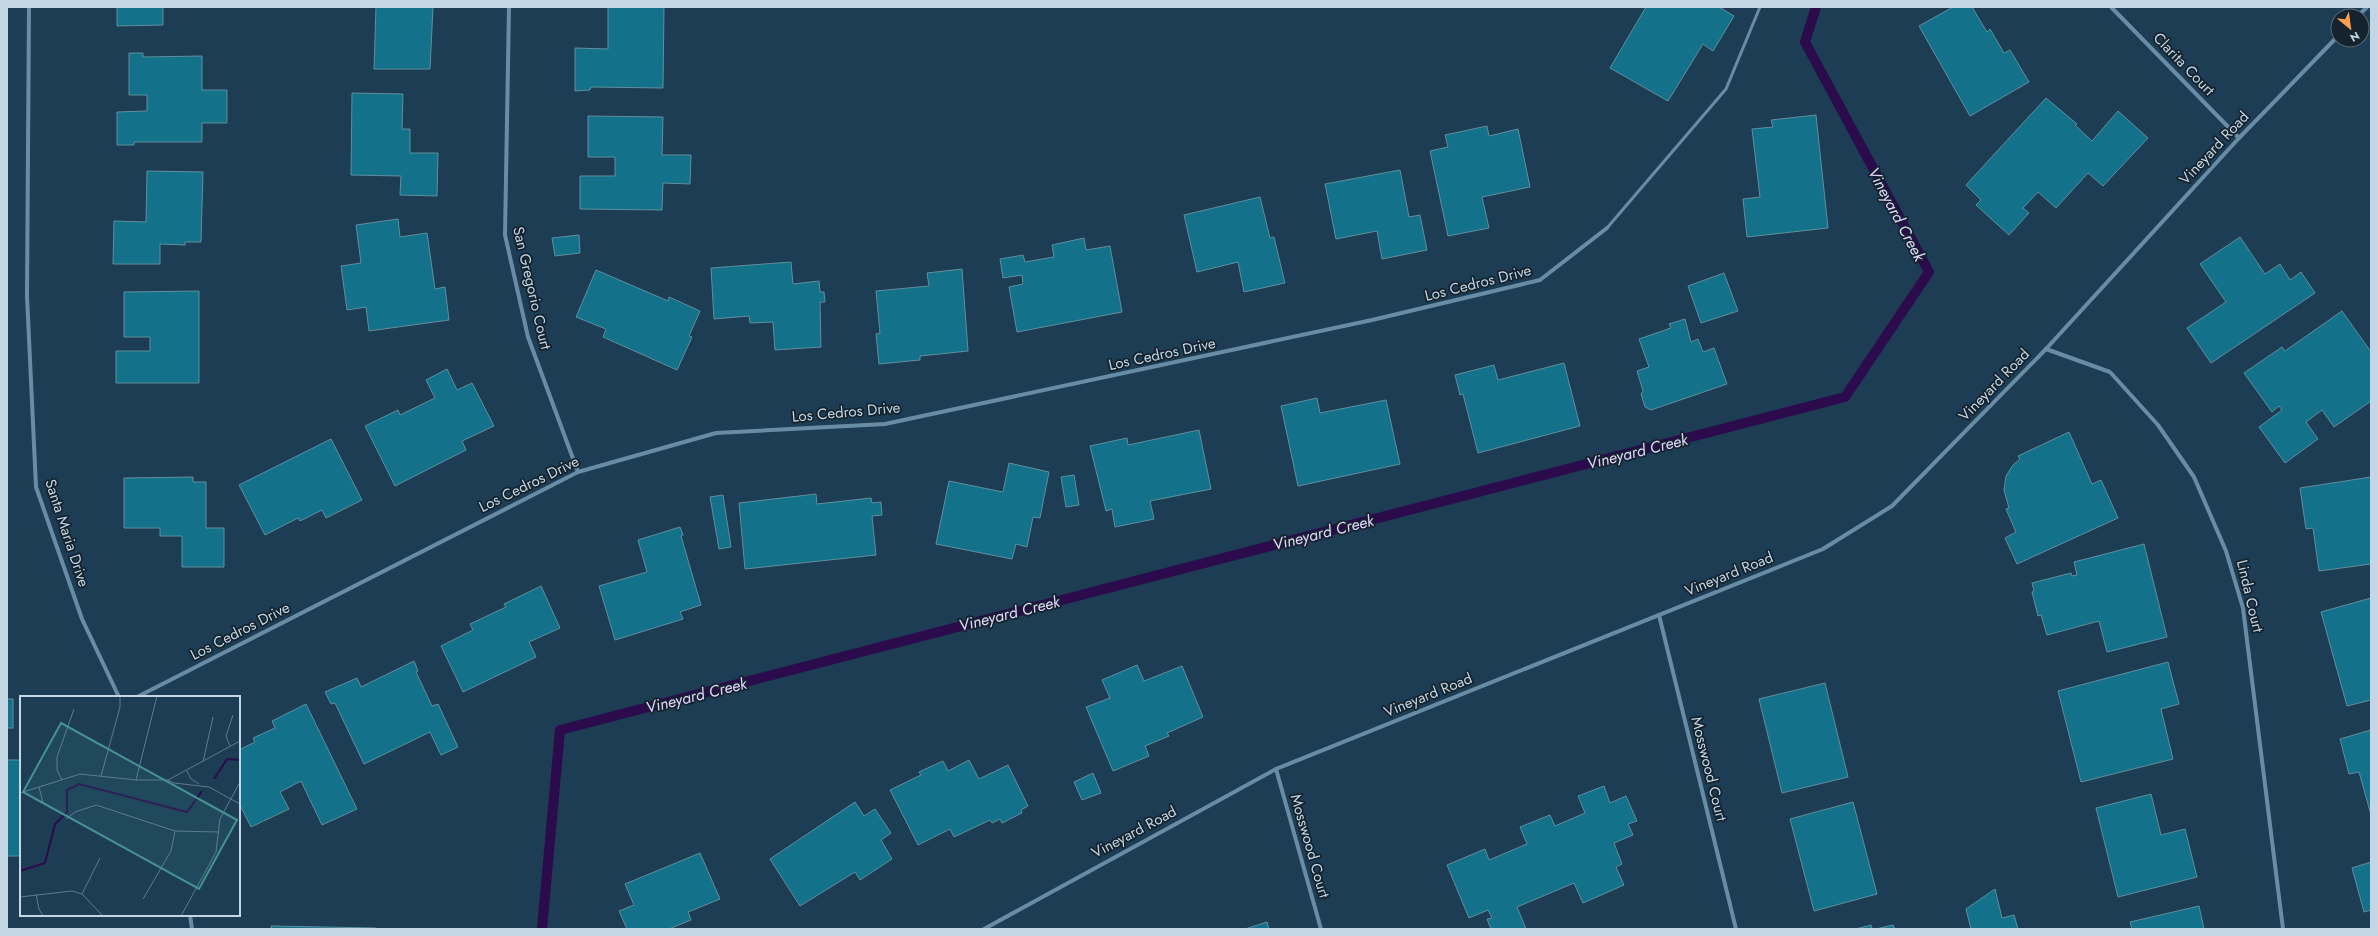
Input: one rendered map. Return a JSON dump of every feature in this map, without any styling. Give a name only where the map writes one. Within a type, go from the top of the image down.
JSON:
[{"type":"street","name":"Santa Maria Drive","points":[[29,7],[27,296],[36,487],[82,619],[119,696]]},
{"type":"street","name":"San Gregorio Court","points":[[509,7],[505,235],[528,337],[578,472]]},
{"type":"street","name":"Clarita Court","points":[[2111,7],[2239,138]]},
{"type":"street","name":"Vineyard Road","points":[[984,929],[1276,769],[1823,550],[1892,506],[2046,349],[2239,138],[2330,44]]},
{"type":"street","name":"Los Cedros Drive","points":[[139,696],[578,472],[716,433],[885,424],[1380,319],[1540,280],[1607,228]]},
{"type":"street","name":"Linda Court","points":[[2046,349],[2110,372],[2158,425],[2194,476],[2226,551],[2244,615],[2283,929]]},
{"type":"street","name":"Mosswood Court","points":[[1659,615],[1736,929]]},
{"type":"street","name":"Mosswood Court","points":[[1276,769],[1321,929]]},
{"type":"street","points":[[190,916],[192,929]]},
{"type":"lane","points":[[1607,228],[1726,89],[1760,7]]},
{"type":"building","points":[[117,7],[163,7],[163,25],[117,26]]},
{"type":"building","points":[[376,7],[433,7],[430,69],[374,69]]},
{"type":"building","points":[[608,7],[664,7],[663,88],[591,87],[590,90],[575,91],[575,48],[608,49]]},
{"type":"building","points":[[1646,7],[1719,7],[1734,16],[1713,51],[1703,44],[1668,101],[1610,68]]},
{"type":"building","points":[[1953,7],[1972,7],[1987,32],[1990,29],[2004,53],[2010,50],[2029,82],[1970,116],[1919,26]]},
{"type":"building","points":[[129,53],[143,53],[143,57],[202,56],[202,90],[227,90],[227,123],[202,123],[202,142],[134,142],[134,145],[117,145],[117,112],[147,111],[147,95],[129,95]]},
{"type":"building","points":[[352,93],[403,94],[402,129],[410,129],[410,153],[438,153],[437,196],[400,195],[401,176],[351,175]]},
{"type":"building","points":[[2046,98],[2077,124],[2075,125],[2092,141],[2118,111],[2148,138],[2103,186],[2088,173],[2056,208],[2038,192],[2023,208],[2029,213],[2009,235],[1976,205],[1981,200],[1966,185]]},
{"type":"building","points":[[1816,115],[1828,228],[1747,237],[1743,199],[1760,197],[1752,129],[1773,127],[1771,120]]},
{"type":"building","points":[[588,116],[663,117],[662,155],[691,155],[690,184],[663,183],[662,210],[580,209],[580,176],[615,176],[615,157],[588,157]]},
{"type":"building","points":[[1487,126],[1489,136],[1518,129],[1530,187],[1482,197],[1489,228],[1448,236],[1430,151],[1448,147],[1445,135]]},
{"type":"building","points":[[1400,170],[1409,217],[1420,215],[1427,250],[1382,259],[1377,231],[1336,239],[1325,184]]},
{"type":"building","points":[[147,171],[203,172],[201,242],[185,242],[185,245],[160,244],[160,264],[113,264],[114,221],[146,222]]},
{"type":"building","points":[[1260,197],[1270,238],[1274,237],[1285,283],[1244,292],[1238,262],[1197,272],[1184,215]]},
{"type":"building","points":[[398,219],[400,237],[427,233],[435,289],[445,287],[449,320],[369,331],[366,307],[347,310],[341,266],[361,263],[356,225]]},
{"type":"building","points":[[579,235],[580,253],[555,256],[552,238]]},
{"type":"building","points":[[2240,237],[2265,274],[2280,264],[2290,280],[2301,272],[2315,293],[2211,363],[2187,328],[2226,302],[2200,264]]},
{"type":"building","points":[[1084,238],[1086,250],[1110,246],[1122,312],[1017,332],[1009,287],[1023,284],[1022,275],[1003,278],[1000,259],[1023,255],[1025,262],[1054,257],[1052,245]]},
{"type":"building","points":[[791,262],[793,284],[819,281],[820,292],[824,292],[825,302],[820,302],[821,347],[775,350],[773,322],[750,323],[749,316],[714,319],[711,268]]},
{"type":"building","points":[[962,269],[968,351],[920,356],[920,360],[879,364],[876,334],[880,333],[876,291],[929,286],[927,273]]},
{"type":"building","points":[[596,270],[668,301],[669,297],[700,311],[689,336],[692,337],[677,370],[603,337],[606,329],[576,317]]},
{"type":"building","points":[[1724,273],[1738,311],[1701,323],[1688,286]]},
{"type":"building","points":[[199,291],[199,383],[116,383],[116,351],[150,351],[150,337],[124,337],[124,292]]},
{"type":"building","points":[[2342,311],[2371,352],[2371,401],[2334,427],[2322,410],[2306,422],[2318,439],[2285,463],[2259,427],[2282,410],[2279,406],[2272,412],[2244,373],[2282,347],[2285,351]]},
{"type":"building","points":[[1685,319],[1691,342],[1698,339],[1703,352],[1714,348],[1727,384],[1651,410],[1645,407],[1641,394],[1643,391],[1637,371],[1649,367],[1639,339],[1671,328],[1669,324]]},
{"type":"building","points":[[1564,363],[1580,426],[1478,453],[1463,394],[1460,395],[1455,375],[1494,365],[1498,380]]},
{"type":"building","points":[[447,369],[457,390],[472,383],[494,426],[462,441],[466,450],[395,486],[365,426],[398,410],[400,415],[435,398],[426,380]]},
{"type":"building","points":[[1317,398],[1320,413],[1386,400],[1400,464],[1298,486],[1281,406]]},
{"type":"building","points":[[1199,430],[1211,489],[1150,501],[1154,519],[1115,527],[1112,509],[1106,511],[1090,446],[1127,438],[1128,445]]},
{"type":"building","points":[[2069,432],[2092,484],[2101,480],[2118,518],[2017,564],[2005,538],[2016,532],[2006,509],[2009,508],[2004,490],[2006,476],[2013,465],[2020,459],[2018,456]]},
{"type":"building","points":[[331,439],[362,500],[326,518],[322,510],[300,521],[298,518],[265,535],[239,485]]},
{"type":"building","points":[[1009,463],[1049,472],[1040,518],[1033,517],[1027,547],[1016,544],[1012,559],[936,544],[949,481],[1003,492]]},
{"type":"building","points":[[1074,475],[1079,505],[1066,507],[1061,477]]},
{"type":"building","points":[[193,477],[193,482],[206,482],[206,528],[224,528],[224,567],[182,567],[182,536],[160,536],[160,528],[124,528],[124,478]]},
{"type":"building","points":[[2371,477],[2371,564],[2319,571],[2313,528],[2306,529],[2300,488]]},
{"type":"building","points":[[816,494],[817,504],[871,498],[872,503],[881,502],[882,515],[872,516],[876,555],[745,569],[739,503]]},
{"type":"building","points":[[723,495],[731,547],[719,549],[710,497]]},
{"type":"building","points":[[680,527],[683,535],[681,536],[701,605],[680,612],[683,619],[615,640],[599,586],[647,572],[638,540]]},
{"type":"building","points":[[2144,544],[2167,637],[2107,652],[2099,621],[2047,635],[2041,615],[2038,616],[2032,592],[2034,591],[2032,583],[2071,573],[2072,576],[2077,575],[2074,562]]},
{"type":"building","points":[[541,586],[560,628],[529,642],[536,657],[463,692],[441,646],[473,630],[470,624],[506,607],[504,604]]},
{"type":"building","points":[[2371,598],[2371,700],[2347,706],[2321,612]]},
{"type":"building","points":[[414,661],[418,671],[416,672],[432,706],[438,704],[458,747],[441,755],[430,732],[364,764],[335,703],[331,704],[325,692],[357,678],[361,687]]},
{"type":"building","points":[[2168,662],[2179,704],[2161,709],[2173,759],[2081,782],[2058,691]]},
{"type":"building","points":[[1137,665],[1144,681],[1182,666],[1203,717],[1167,733],[1169,736],[1145,746],[1149,756],[1113,771],[1086,707],[1110,698],[1102,680]]},
{"type":"building","points":[[1825,683],[1848,777],[1782,793],[1759,699]]},
{"type":"building","points":[[7,699],[13,699],[13,728],[7,728]]},
{"type":"building","points":[[306,704],[357,809],[322,825],[301,781],[280,792],[289,809],[251,827],[240,805],[240,750],[255,742],[253,738],[275,728],[272,721]]},
{"type":"building","points":[[2371,730],[2371,815],[2359,772],[2349,774],[2340,739]]},
{"type":"building","points":[[7,760],[20,760],[20,856],[7,856]]},
{"type":"building","points":[[969,760],[979,779],[1008,765],[1028,806],[1021,810],[1022,813],[1002,823],[1000,819],[992,823],[990,820],[954,837],[950,829],[918,845],[890,790],[921,775],[919,772],[943,761],[948,771]]},
{"type":"building","points":[[1093,773],[1101,793],[1082,800],[1074,782]]},
{"type":"building","points":[[1604,786],[1610,803],[1626,796],[1637,821],[1628,824],[1633,835],[1614,843],[1622,864],[1616,867],[1624,885],[1583,903],[1574,883],[1517,907],[1526,929],[1491,929],[1487,919],[1492,918],[1488,910],[1469,918],[1447,865],[1485,849],[1489,860],[1527,844],[1520,827],[1550,815],[1555,826],[1585,813],[1578,796]]},
{"type":"building","points":[[2151,794],[2161,835],[2185,829],[2197,877],[2118,897],[2096,808]]},
{"type":"building","points":[[855,802],[864,816],[875,809],[891,833],[881,840],[892,859],[860,880],[855,872],[800,906],[770,859]]},
{"type":"building","points":[[1853,802],[1877,894],[1814,911],[1790,819]]},
{"type":"building","points":[[700,853],[720,899],[688,912],[691,920],[669,929],[627,929],[619,911],[634,905],[625,884]]},
{"type":"building","points":[[2371,862],[2371,910],[2364,912],[2352,868]]},
{"type":"building","points":[[1995,889],[2002,918],[2014,915],[2018,929],[1971,929],[1966,909]]},
{"type":"building","points":[[2199,906],[2204,929],[2132,929],[2130,922]]},
{"type":"building","points":[[1267,922],[1269,929],[1245,929]]},
{"type":"building","points":[[1871,925],[1872,929],[1856,929]]},
{"type":"building","points":[[1893,925],[1895,929],[1876,929]]},
{"type":"building","points":[[271,926],[376,928],[271,929]]},
{"type":"waterway","name":"Vineyard Creek","points":[[542,929],[560,730],[1845,397],[1929,272],[1805,42],[1816,7]]}]
